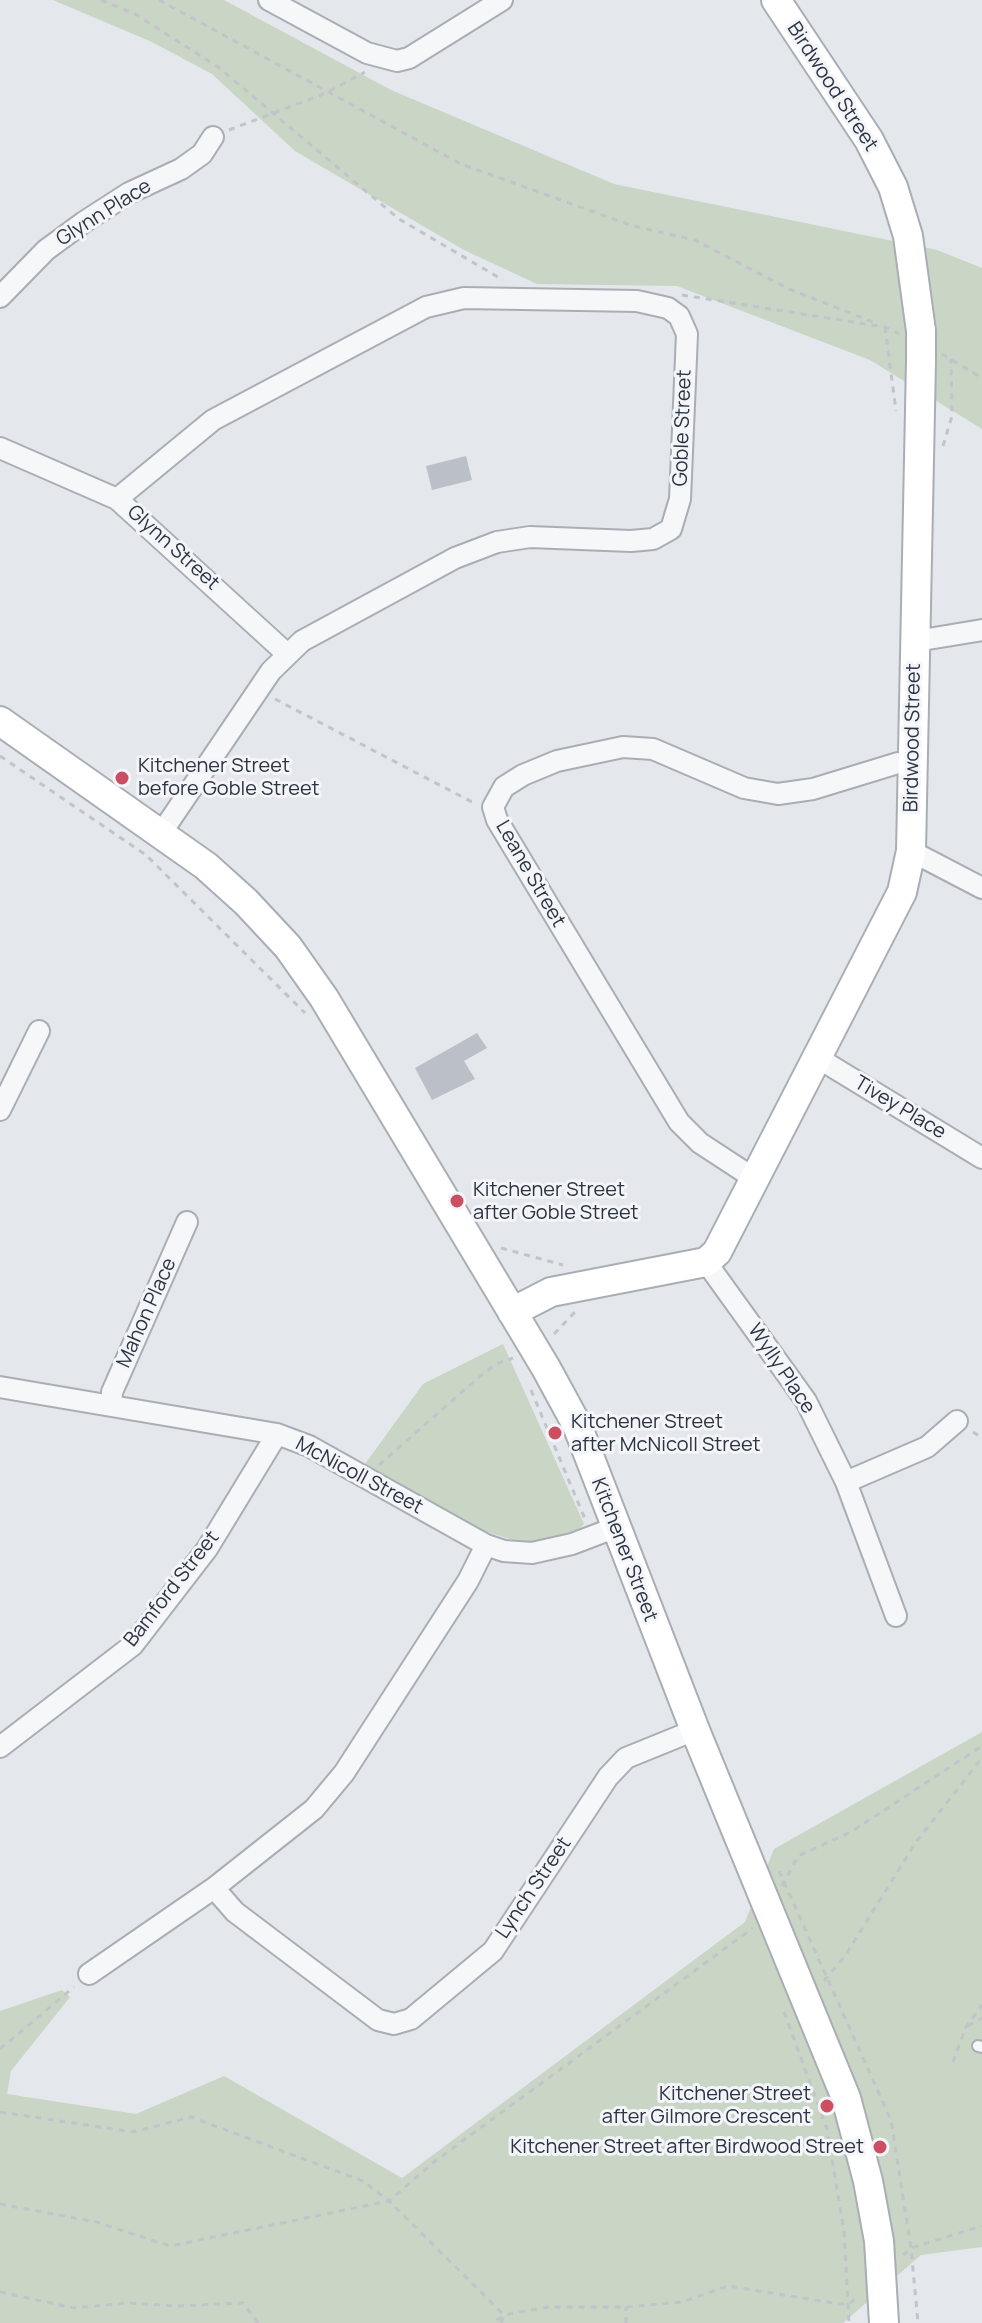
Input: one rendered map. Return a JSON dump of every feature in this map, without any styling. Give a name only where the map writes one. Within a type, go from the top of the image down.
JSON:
[{"type":"street","points":[[269,0],[386,61],[409,58],[502,0]]},
{"type":"street","name":"Birdwood Street","points":[[706,1262],[717,1252],[896,906],[911,851],[923,346],[908,236],[893,187],[869,140],[776,0]]},
{"type":"street","name":"Glynn Place","points":[[0,297],[46,250],[129,193],[181,169],[202,154],[213,137]]},
{"type":"street","name":"Goble Street","points":[[117,499],[213,420],[395,320],[426,307],[464,298],[637,301],[661,304],[679,316],[687,334],[680,499],[671,529],[653,539],[631,541],[530,537],[497,542],[455,558],[286,653],[162,832]]},
{"type":"street","name":"Glynn Street","points":[[0,448],[117,499],[286,653]]},
{"type":"street","points":[[916,641],[982,630]]},
{"type":"street","name":"Kitchener Street","points":[[0,721],[162,832],[246,902],[288,947],[324,998],[577,1425],[614,1528],[695,1730],[777,1894],[804,1993],[853,2122],[868,2181],[882,2275],[884,2323]]},
{"type":"street","name":"Leane Street","points":[[755,1179],[700,1143],[679,1122],[493,807],[504,787],[523,775],[557,761],[623,747],[653,749],[744,788],[778,794],[813,789],[898,763],[913,764]]},
{"type":"street","points":[[911,851],[982,888]]},
{"type":"street","points":[[0,1110],[39,1031]]},
{"type":"street","name":"Tivey Place","points":[[818,1058],[982,1158]]},
{"type":"street","name":"Mahon Place","points":[[111,1405],[112,1392],[187,1222]]},
{"type":"street","points":[[512,1312],[551,1292],[706,1262]]},
{"type":"street","name":"Wylly Place","points":[[706,1262],[806,1401],[846,1482],[896,1616]]},
{"type":"street","name":"McNicoll Street","points":[[0,1387],[277,1434],[309,1446],[369,1477],[486,1545],[532,1553],[572,1544],[614,1528]]},
{"type":"street","points":[[846,1482],[927,1447],[957,1421]]},
{"type":"street","name":"Bamford Street","points":[[0,1747],[133,1645],[207,1549],[277,1434]]},
{"type":"street","points":[[89,1974],[214,1888],[314,1809],[344,1773],[468,1581],[486,1545]]},
{"type":"street","name":"Lynch Street","points":[[214,1888],[235,1912],[378,2020],[394,2024],[411,2019],[493,1951],[608,1777],[626,1758],[695,1730]]},
{"type":"path","points":[[101,0],[135,14],[218,67],[399,219],[503,281]]},
{"type":"path","points":[[159,0],[461,164],[633,226],[695,240],[789,289],[885,327],[982,378]]},
{"type":"path","points":[[213,137],[326,93],[386,61]]},
{"type":"path","points":[[676,293],[885,327]]},
{"type":"path","points":[[885,327],[898,424]]},
{"type":"path","points":[[258,690],[495,814]]},
{"type":"path","points":[[0,756],[146,855],[304,1012],[312,1025]]},
{"type":"path","points":[[501,1248],[568,1266]]},
{"type":"path","points":[[369,1477],[496,1364],[515,1357],[521,1368]]},
{"type":"path","points":[[527,1382],[586,1520]]},
{"type":"path","points":[[0,2204],[96,2222],[170,2246],[389,2201],[434,2162],[754,1928],[798,1856],[851,1832],[982,1746]]},
{"type":"path","points":[[804,1993],[845,1956],[916,1842],[982,1758]]},
{"type":"path","points":[[777,1894],[804,1993],[827,2129],[844,2231],[849,2323]]},
{"type":"path","points":[[0,2049],[89,1974]]},
{"type":"path","points":[[804,1993],[891,2120],[911,2248],[918,2323]]},
{"type":"path","points":[[953,2062],[966,2027],[982,2005]]},
{"type":"path","points":[[966,2027],[982,2018]]},
{"type":"path","points":[[0,2112],[133,2132],[191,2117],[363,2181],[389,2201],[504,2315]]},
{"type":"path","points":[[493,2323],[504,2315],[548,2307],[626,2307],[682,2302],[728,2286],[849,2304],[911,2248],[982,2226]]},
{"type":"path","points":[[0,2292],[74,2308],[128,2303],[178,2306],[243,2303],[258,2323]]},
{"type":"path","points":[[626,2307],[626,2323]]},
{"type":"path","points":[[501,2323],[504,2315]]},
{"type":"green space","points":[[53,0],[224,0],[391,90],[614,184],[937,250],[982,268],[982,429],[870,360],[677,286],[537,284],[464,250],[295,151],[212,74],[152,42]]},
{"type":"green space","points":[[503,1344],[584,1524],[579,1529],[542,1541],[520,1542],[483,1531],[365,1464],[423,1384]]},
{"type":"green space","points":[[982,1732],[982,2247],[921,2255],[843,2323],[0,2323],[0,2011],[62,1990],[70,1997],[11,2071],[7,2094],[136,2114],[224,2076],[402,2178],[745,1922],[774,1849]]},
{"type":"building","points":[[466,456],[472,480],[432,490],[426,466]]},
{"type":"building","points":[[477,1033],[487,1048],[464,1061],[475,1079],[432,1100],[415,1068]]},
{"type":"place","name":"Kitchener Street before Goble Street","points":[[122,778]]},
{"type":"place","name":"Kitchener Street after Goble Street","points":[[457,1201]]},
{"type":"place","name":"Kitchener Street after McNicoll Street","points":[[555,1433]]},
{"type":"place","name":"Kitchener Street after Gilmore Crescent","points":[[827,2106]]},
{"type":"place","name":"Kitchener Street after Birdwood Street","points":[[880,2147]]}]
